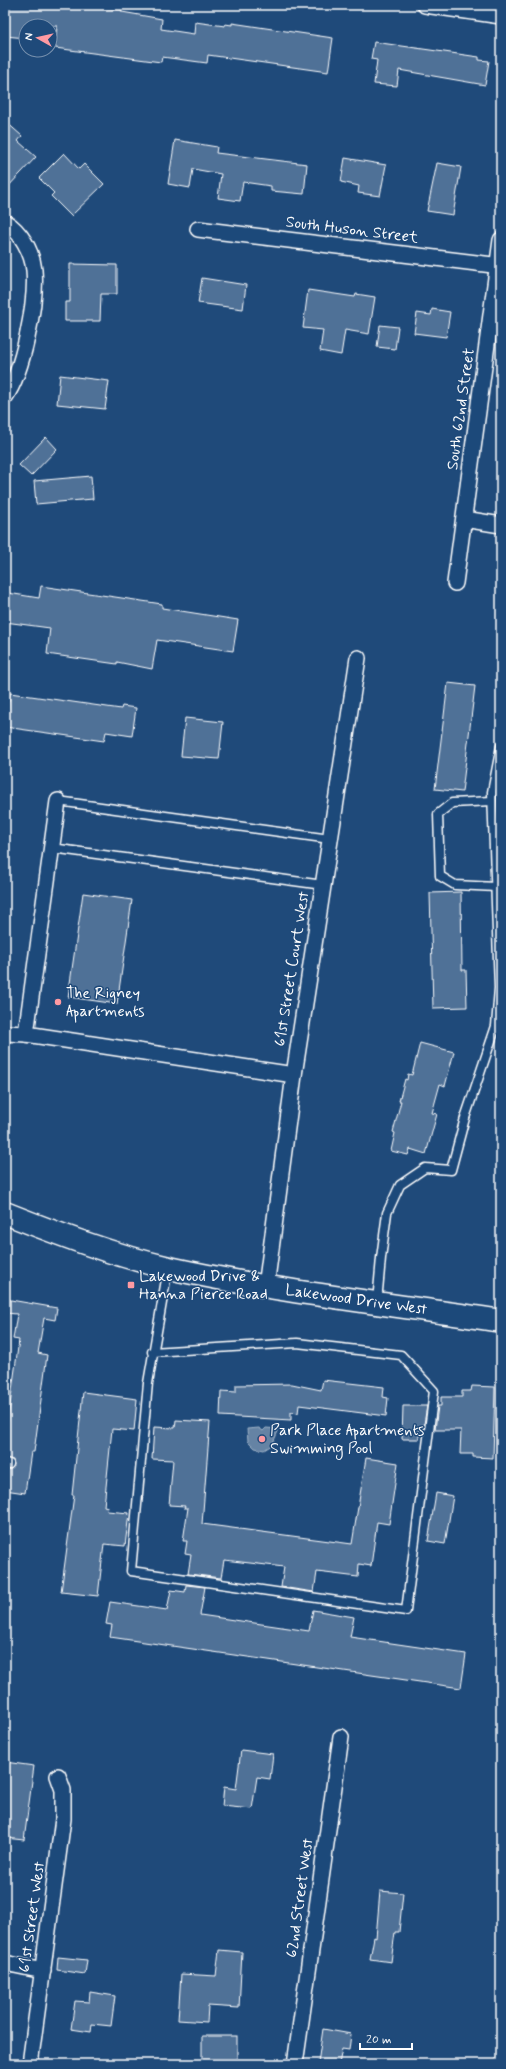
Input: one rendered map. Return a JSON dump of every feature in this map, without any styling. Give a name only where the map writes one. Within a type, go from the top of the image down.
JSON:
[{"type":"main road","name":"Lakewood Drive West","points":[[5,1213],[68,1237],[119,1254],[168,1267],[266,1286],[501,1321]]},
{"type":"street","points":[[425,5],[501,16]]},
{"type":"street","points":[[5,222],[16,230],[25,243],[34,271],[28,329],[16,373],[5,397]]},
{"type":"street","name":"South Huson Street","points":[[198,229],[499,266]]},
{"type":"street","name":"South 62nd Street","points":[[456,583],[499,266],[501,240]]},
{"type":"street","points":[[464,519],[501,525]]},
{"type":"street","name":"61st Street Court West","points":[[266,1286],[294,1075],[358,658]]},
{"type":"street","points":[[26,1034],[58,801]]},
{"type":"street","points":[[5,1033],[26,1034],[294,1075]]},
{"type":"street","name":"62nd Street West","points":[[295,2064],[341,1738]]},
{"type":"street","name":"61st Street West","points":[[30,2064],[63,1819],[63,1790],[58,1776]]},
{"type":"street","points":[[5,1963],[43,1971]]},
{"type":"lane","points":[[377,1302],[380,1258],[387,1213],[400,1185],[425,1168],[451,1170],[465,1118],[496,1026],[499,988],[492,792],[501,746]]},
{"type":"lane","points":[[492,800],[452,803],[438,814],[440,876],[455,885],[496,887]]},
{"type":"lane","points":[[58,801],[330,839]]},
{"type":"lane","points":[[52,848],[323,885]]},
{"type":"lane","points":[[152,1352],[297,1343],[401,1356],[434,1391],[406,1611],[132,1571],[148,1383],[152,1352],[168,1267]]},
{"type":"water","name":"Park Place Apartments Swimming Pool","points":[[259,1428],[263,1431],[266,1428],[279,1429],[272,1445],[264,1450],[255,1448],[248,1441],[247,1429]]},
{"type":"building","points":[[5,5],[82,5],[122,10],[122,12],[162,19],[161,29],[194,34],[195,22],[225,26],[225,24],[232,25],[232,23],[333,38],[328,72],[208,55],[207,63],[162,57],[161,62],[58,48],[58,18],[18,18],[18,37],[5,36]]},
{"type":"building","points":[[374,42],[479,57],[479,60],[489,61],[485,85],[399,70],[397,86],[374,84],[377,60],[371,59]]},
{"type":"building","points":[[5,121],[22,136],[18,141],[36,157],[5,190]]},
{"type":"building","points":[[175,140],[217,147],[216,153],[307,164],[304,194],[271,191],[271,186],[243,182],[240,201],[218,198],[221,174],[193,169],[190,188],[168,184]]},
{"type":"building","points":[[64,153],[79,169],[84,164],[104,184],[71,216],[51,196],[54,193],[39,178]]},
{"type":"building","points":[[345,158],[386,165],[380,196],[358,193],[359,186],[341,182]]},
{"type":"building","points":[[437,163],[461,167],[453,215],[427,211]]},
{"type":"building","points":[[70,264],[117,265],[117,294],[101,294],[100,321],[65,321],[65,302],[70,302]]},
{"type":"building","points":[[202,278],[246,285],[243,309],[198,303]]},
{"type":"building","points":[[308,290],[355,297],[356,294],[375,297],[369,334],[345,330],[341,355],[320,351],[323,330],[303,328]]},
{"type":"building","points":[[432,309],[450,312],[446,337],[414,333],[417,313],[431,315]]},
{"type":"building","points":[[380,325],[398,327],[395,349],[377,347]]},
{"type":"building","points":[[60,375],[109,381],[105,409],[57,404]]},
{"type":"building","points":[[46,437],[57,449],[31,476],[19,465]]},
{"type":"building","points":[[91,476],[93,499],[36,504],[34,481]]},
{"type":"building","points":[[41,586],[162,604],[162,608],[238,620],[233,651],[157,640],[152,669],[117,662],[117,664],[47,654],[50,628],[5,622],[8,593],[39,598]]},
{"type":"building","points":[[448,683],[475,686],[462,792],[435,789]]},
{"type":"building","points":[[10,693],[121,709],[122,706],[136,708],[132,736],[106,732],[104,741],[5,727]]},
{"type":"building","points":[[185,718],[223,722],[219,759],[181,756]]},
{"type":"building","points":[[461,892],[462,970],[466,970],[467,1007],[433,1008],[430,893]]},
{"type":"building","points":[[83,893],[132,900],[117,1004],[68,997]]},
{"type":"building","points":[[420,1043],[454,1052],[445,1086],[440,1084],[432,1113],[437,1114],[426,1154],[410,1149],[408,1155],[391,1151],[395,1133],[393,1132],[405,1079],[407,1080],[408,1074],[412,1075]]},
{"type":"building","points":[[5,1299],[57,1308],[55,1320],[44,1318],[38,1353],[47,1355],[34,1452],[31,1452],[25,1493],[5,1490],[5,1469],[11,1469],[14,1465],[13,1460],[5,1458],[5,1441],[19,1340],[13,1339],[17,1314],[5,1313]]},
{"type":"building","points":[[323,1380],[384,1387],[383,1397],[388,1398],[386,1416],[299,1405],[298,1413],[291,1412],[291,1420],[220,1416],[221,1391],[236,1392],[236,1385],[292,1384],[321,1390]]},
{"type":"building","points":[[472,1386],[495,1387],[493,1458],[473,1457],[473,1454],[460,1454],[461,1430],[435,1430],[438,1406],[441,1406],[441,1397],[462,1397],[462,1391],[471,1391]]},
{"type":"building","points":[[83,1392],[137,1399],[134,1431],[112,1429],[104,1506],[108,1507],[107,1511],[129,1513],[125,1546],[104,1544],[98,1596],[61,1592],[74,1495],[72,1495]]},
{"type":"building","points":[[403,1406],[427,1406],[423,1430],[419,1430],[419,1439],[402,1439]]},
{"type":"building","points":[[176,1420],[210,1422],[202,1524],[352,1544],[366,1458],[398,1463],[389,1524],[377,1522],[371,1566],[359,1564],[358,1577],[317,1572],[314,1592],[281,1587],[284,1567],[224,1560],[221,1578],[188,1574],[191,1555],[185,1554],[187,1541],[183,1541],[188,1508],[184,1508],[185,1506],[169,1505],[173,1460],[152,1459],[154,1427],[175,1428]]},
{"type":"building","points":[[436,1493],[453,1496],[445,1544],[428,1541]]},
{"type":"building","points":[[186,1585],[205,1587],[200,1615],[309,1631],[313,1610],[354,1617],[350,1637],[466,1654],[461,1688],[110,1637],[112,1625],[106,1624],[110,1602],[167,1610],[171,1590],[185,1592]]},
{"type":"building","points":[[241,1750],[273,1754],[270,1779],[257,1777],[252,1809],[222,1806],[224,1787],[236,1789]]},
{"type":"building","points":[[5,1762],[34,1766],[24,1840],[5,1838]]},
{"type":"building","points":[[380,1891],[403,1893],[399,1932],[395,1932],[391,1962],[370,1959],[374,1937],[376,1938]]},
{"type":"building","points":[[219,1950],[242,1952],[239,2008],[208,2006],[207,2022],[178,2020],[181,1974],[216,1976]]},
{"type":"building","points":[[58,1957],[87,1960],[85,1974],[57,1970]]},
{"type":"building","points":[[90,1992],[115,1996],[111,2026],[92,2024],[91,2032],[71,2029],[75,2001],[89,2002]]},
{"type":"building","points":[[323,2029],[351,2034],[349,2050],[342,2049],[339,2064],[318,2063]]},
{"type":"building","points":[[202,2036],[237,2036],[237,2064],[202,2064]]},
{"type":"place","name":"The Rigney Apartments","points":[[58,1002]]},
{"type":"place","name":"Lakewood Drive & Hanna Pierce Road","points":[[131,1285]]},
{"type":"place","name":"Park Place Apartments Swimming Pool","points":[[262,1439]]}]
